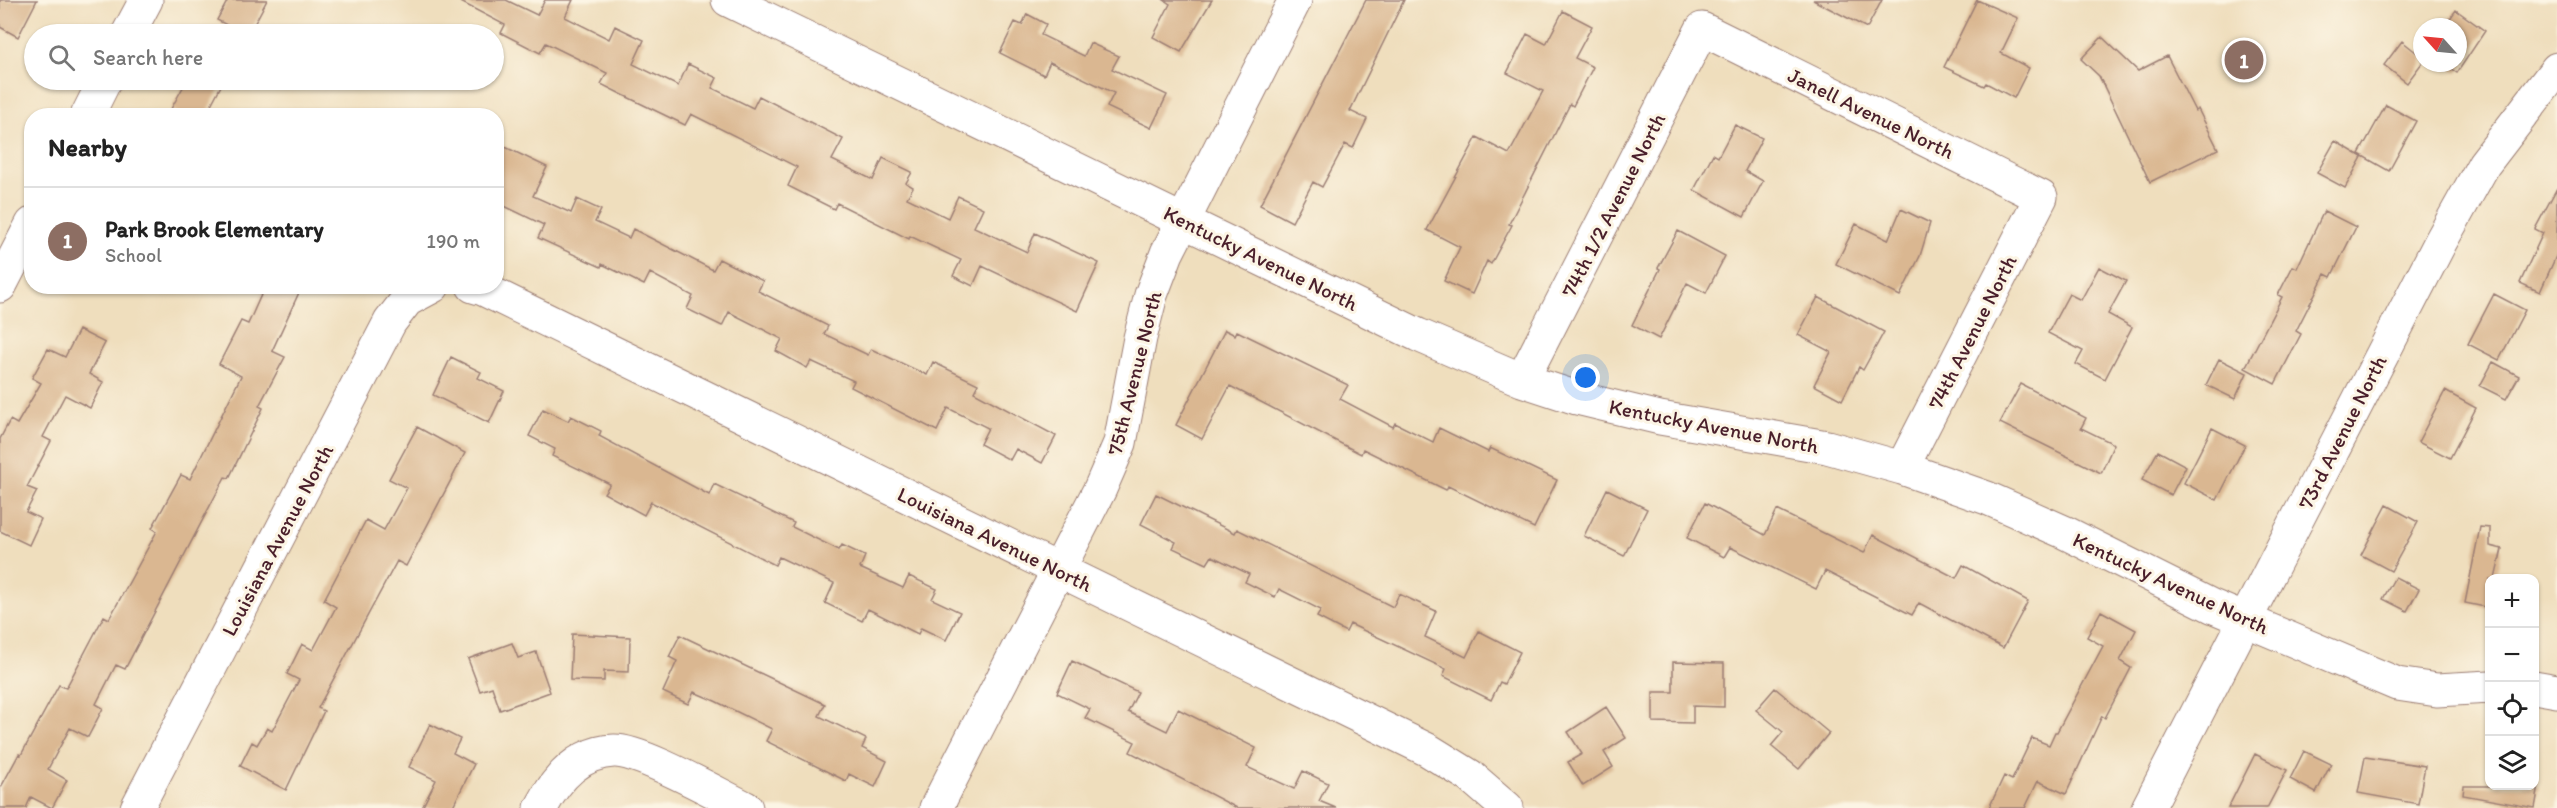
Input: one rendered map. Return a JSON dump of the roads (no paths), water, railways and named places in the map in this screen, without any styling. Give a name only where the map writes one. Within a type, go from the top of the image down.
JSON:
[{"type":"street","points":[[133,24],[146,0]]},
{"type":"street","name":"Kentucky Avenue North","points":[[728,0],[1418,335],[1522,380],[1577,398],[1660,418],[1827,447],[1902,468],[1996,502],[2246,620],[2397,684],[2437,690],[2485,687]]},
{"type":"street","name":"75th Avenue North","points":[[936,808],[1100,489],[1120,444],[1140,338],[1151,295],[1182,220],[1295,0]]},
{"type":"street","name":"Janell Avenue North","points":[[1702,29],[2041,197]]},
{"type":"street","name":"74th 1/2 Avenue North","points":[[1522,380],[1702,29]]},
{"type":"street","name":"73rd Avenue North","points":[[2148,808],[2441,242],[2484,164],[2557,69]]},
{"type":"street","points":[[91,108],[100,90]]},
{"type":"street","name":"74th Avenue North","points":[[1902,468],[2041,197]]},
{"type":"street","points":[[0,286],[24,240]]},
{"type":"street","name":"Louisiana Avenue North","points":[[137,808],[390,322],[407,300],[418,294]]},
{"type":"street","name":"Louisiana Avenue North","points":[[493,294],[1428,750],[1470,776],[1507,808]]},
{"type":"street","points":[[2539,688],[2557,691]]},
{"type":"street","points":[[541,808],[566,771],[589,758],[615,751],[642,757],[747,808]]},
{"type":"place","name":"Park Brook Elementary","points":[[2244,60]]}]
